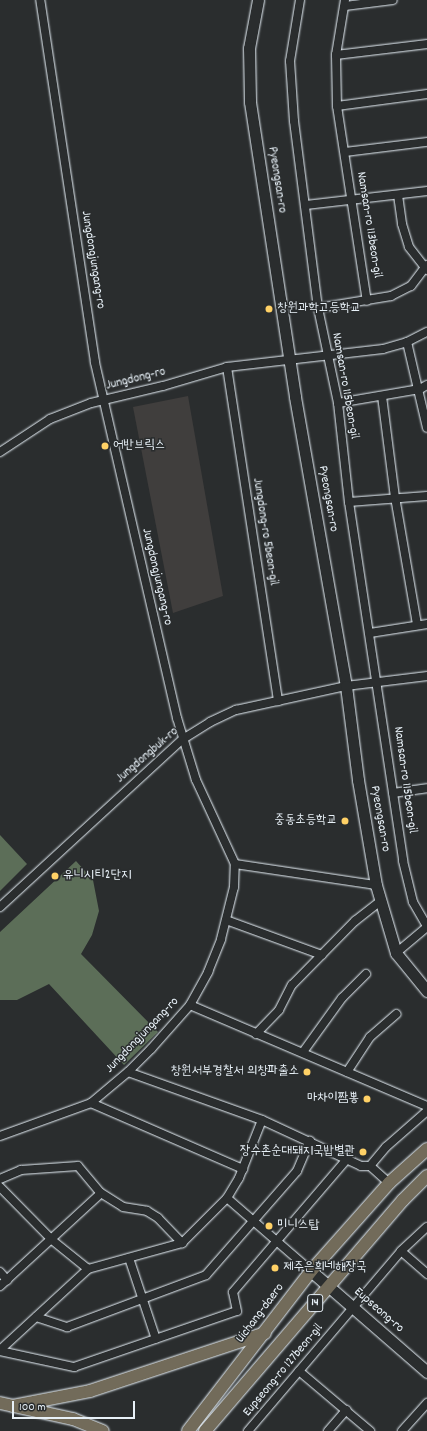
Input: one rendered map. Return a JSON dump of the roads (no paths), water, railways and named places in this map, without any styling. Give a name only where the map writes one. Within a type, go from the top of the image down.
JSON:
[{"type":"main road","name":"Pyeongsan-ro","points":[[258,0],[249,48],[250,102],[289,362],[346,686],[358,780],[376,885],[396,952],[427,991]]},
{"type":"main road","name":"Uichang-daero","points":[[188,1431],[265,1333],[311,1271],[389,1183],[427,1149]]},
{"type":"main road","name":"14","points":[[205,1431],[403,1200],[427,1176]]},
{"type":"main road","name":"Eupseong-ro","points":[[311,1271],[427,1372]]},
{"type":"main road","points":[[13,1406],[90,1391],[265,1333]]},
{"type":"main road","points":[[0,1403],[73,1419],[103,1431]]},
{"type":"main road","points":[[13,1406],[83,1431]]},
{"type":"street","name":"Jungdongjungang-ro","points":[[0,1136],[91,1103],[128,1072],[190,1005],[208,972],[226,920],[234,887],[235,864],[196,780],[183,739],[95,362],[40,0]]},
{"type":"street","name":"Namsan-ro 115beon-gil","points":[[300,0],[290,61],[294,121],[306,205],[318,308],[338,403],[349,502],[370,633],[403,861],[413,902],[427,927]]},
{"type":"street","points":[[345,3],[394,0]]},
{"type":"street","name":"Namsan-ro 113beon-gil","points":[[345,3],[336,54],[337,106],[367,301]]},
{"type":"street","points":[[336,54],[427,44]]},
{"type":"street","points":[[337,106],[427,94]]},
{"type":"street","points":[[345,152],[427,142]]},
{"type":"street","points":[[306,205],[427,191]]},
{"type":"street","points":[[318,308],[391,296],[410,286],[426,268],[409,247],[402,224],[398,195]]},
{"type":"street","name":"Jungdong-ro","points":[[0,452],[50,419],[104,400],[163,386],[227,367],[289,362],[328,354],[384,349],[407,342],[427,332]]},
{"type":"street","points":[[407,342],[423,387],[427,428]]},
{"type":"street","name":"Jungdong-ro 5beon-gil","points":[[227,367],[278,701]]},
{"type":"street","points":[[338,403],[382,396],[423,387]]},
{"type":"street","points":[[382,396],[395,497],[417,625]]},
{"type":"street","points":[[349,502],[395,497],[427,496]]},
{"type":"street","points":[[370,633],[427,624]]},
{"type":"street","name":"Jungdongbuk-ro","points":[[0,907],[183,739],[210,722],[236,710],[346,686],[427,676]]},
{"type":"street","points":[[393,793],[427,788]]},
{"type":"street","points":[[235,864],[376,885]]},
{"type":"street","points":[[256,1034],[280,1010],[292,985],[355,921],[381,901]]},
{"type":"street","points":[[226,920],[322,955]]},
{"type":"street","points":[[396,952],[427,927]]},
{"type":"street","points":[[303,1052],[342,998],[366,974]]},
{"type":"street","points":[[190,1005],[427,1106]]},
{"type":"street","points":[[347,1072],[370,1037],[396,1014]]},
{"type":"street","points":[[128,1072],[262,1120],[348,1158],[361,1166],[370,1166],[389,1183]]},
{"type":"street","points":[[91,1103],[242,1169]]},
{"type":"street","points":[[370,1166],[386,1147],[427,1111]]},
{"type":"street","points":[[0,1351],[88,1269],[182,1243],[227,1198],[242,1169],[262,1120]]},
{"type":"street","points":[[36,1317],[67,1327],[143,1300],[206,1275],[297,1171],[310,1141]]},
{"type":"street","points":[[0,1351],[74,1367],[237,1312],[233,1292],[348,1158]]},
{"type":"street","points":[[0,1179],[21,1170],[78,1166],[101,1193],[123,1207],[147,1211],[158,1218],[182,1243]]},
{"type":"street","points":[[0,1187],[52,1240],[88,1269]]},
{"type":"street","points":[[0,1286],[52,1240],[101,1193]]},
{"type":"street","points":[[227,1198],[311,1271]]},
{"type":"street","name":"Eupseong-ro 127beon-gil","points":[[248,1431],[400,1251],[427,1227]]},
{"type":"street","points":[[400,1251],[427,1274]]},
{"type":"street","points":[[129,1258],[156,1339]]},
{"type":"street","points":[[0,1272],[7,1280]]},
{"type":"street","points":[[300,1371],[370,1431]]},
{"type":"street","points":[[402,1431],[427,1403]]},
{"type":"street","points":[[328,1431],[346,1410]]},
{"type":"place","name":"창원과학고등학교","points":[[269,309]]},
{"type":"place","name":"어반브릭스","points":[[105,446]]},
{"type":"place","name":"중동초등학교","points":[[345,821]]},
{"type":"place","name":"유니시티2단지","points":[[55,876]]},
{"type":"place","name":"창원서부경찰서 의창파출소","points":[[307,1072]]},
{"type":"place","name":"마차이짬뽕","points":[[367,1099]]},
{"type":"place","name":"장수촌순대돼지국밥별관","points":[[363,1152]]},
{"type":"place","name":"미니스탑","points":[[269,1226]]},
{"type":"place","name":"제주은희네해장국","points":[[275,1268]]}]
